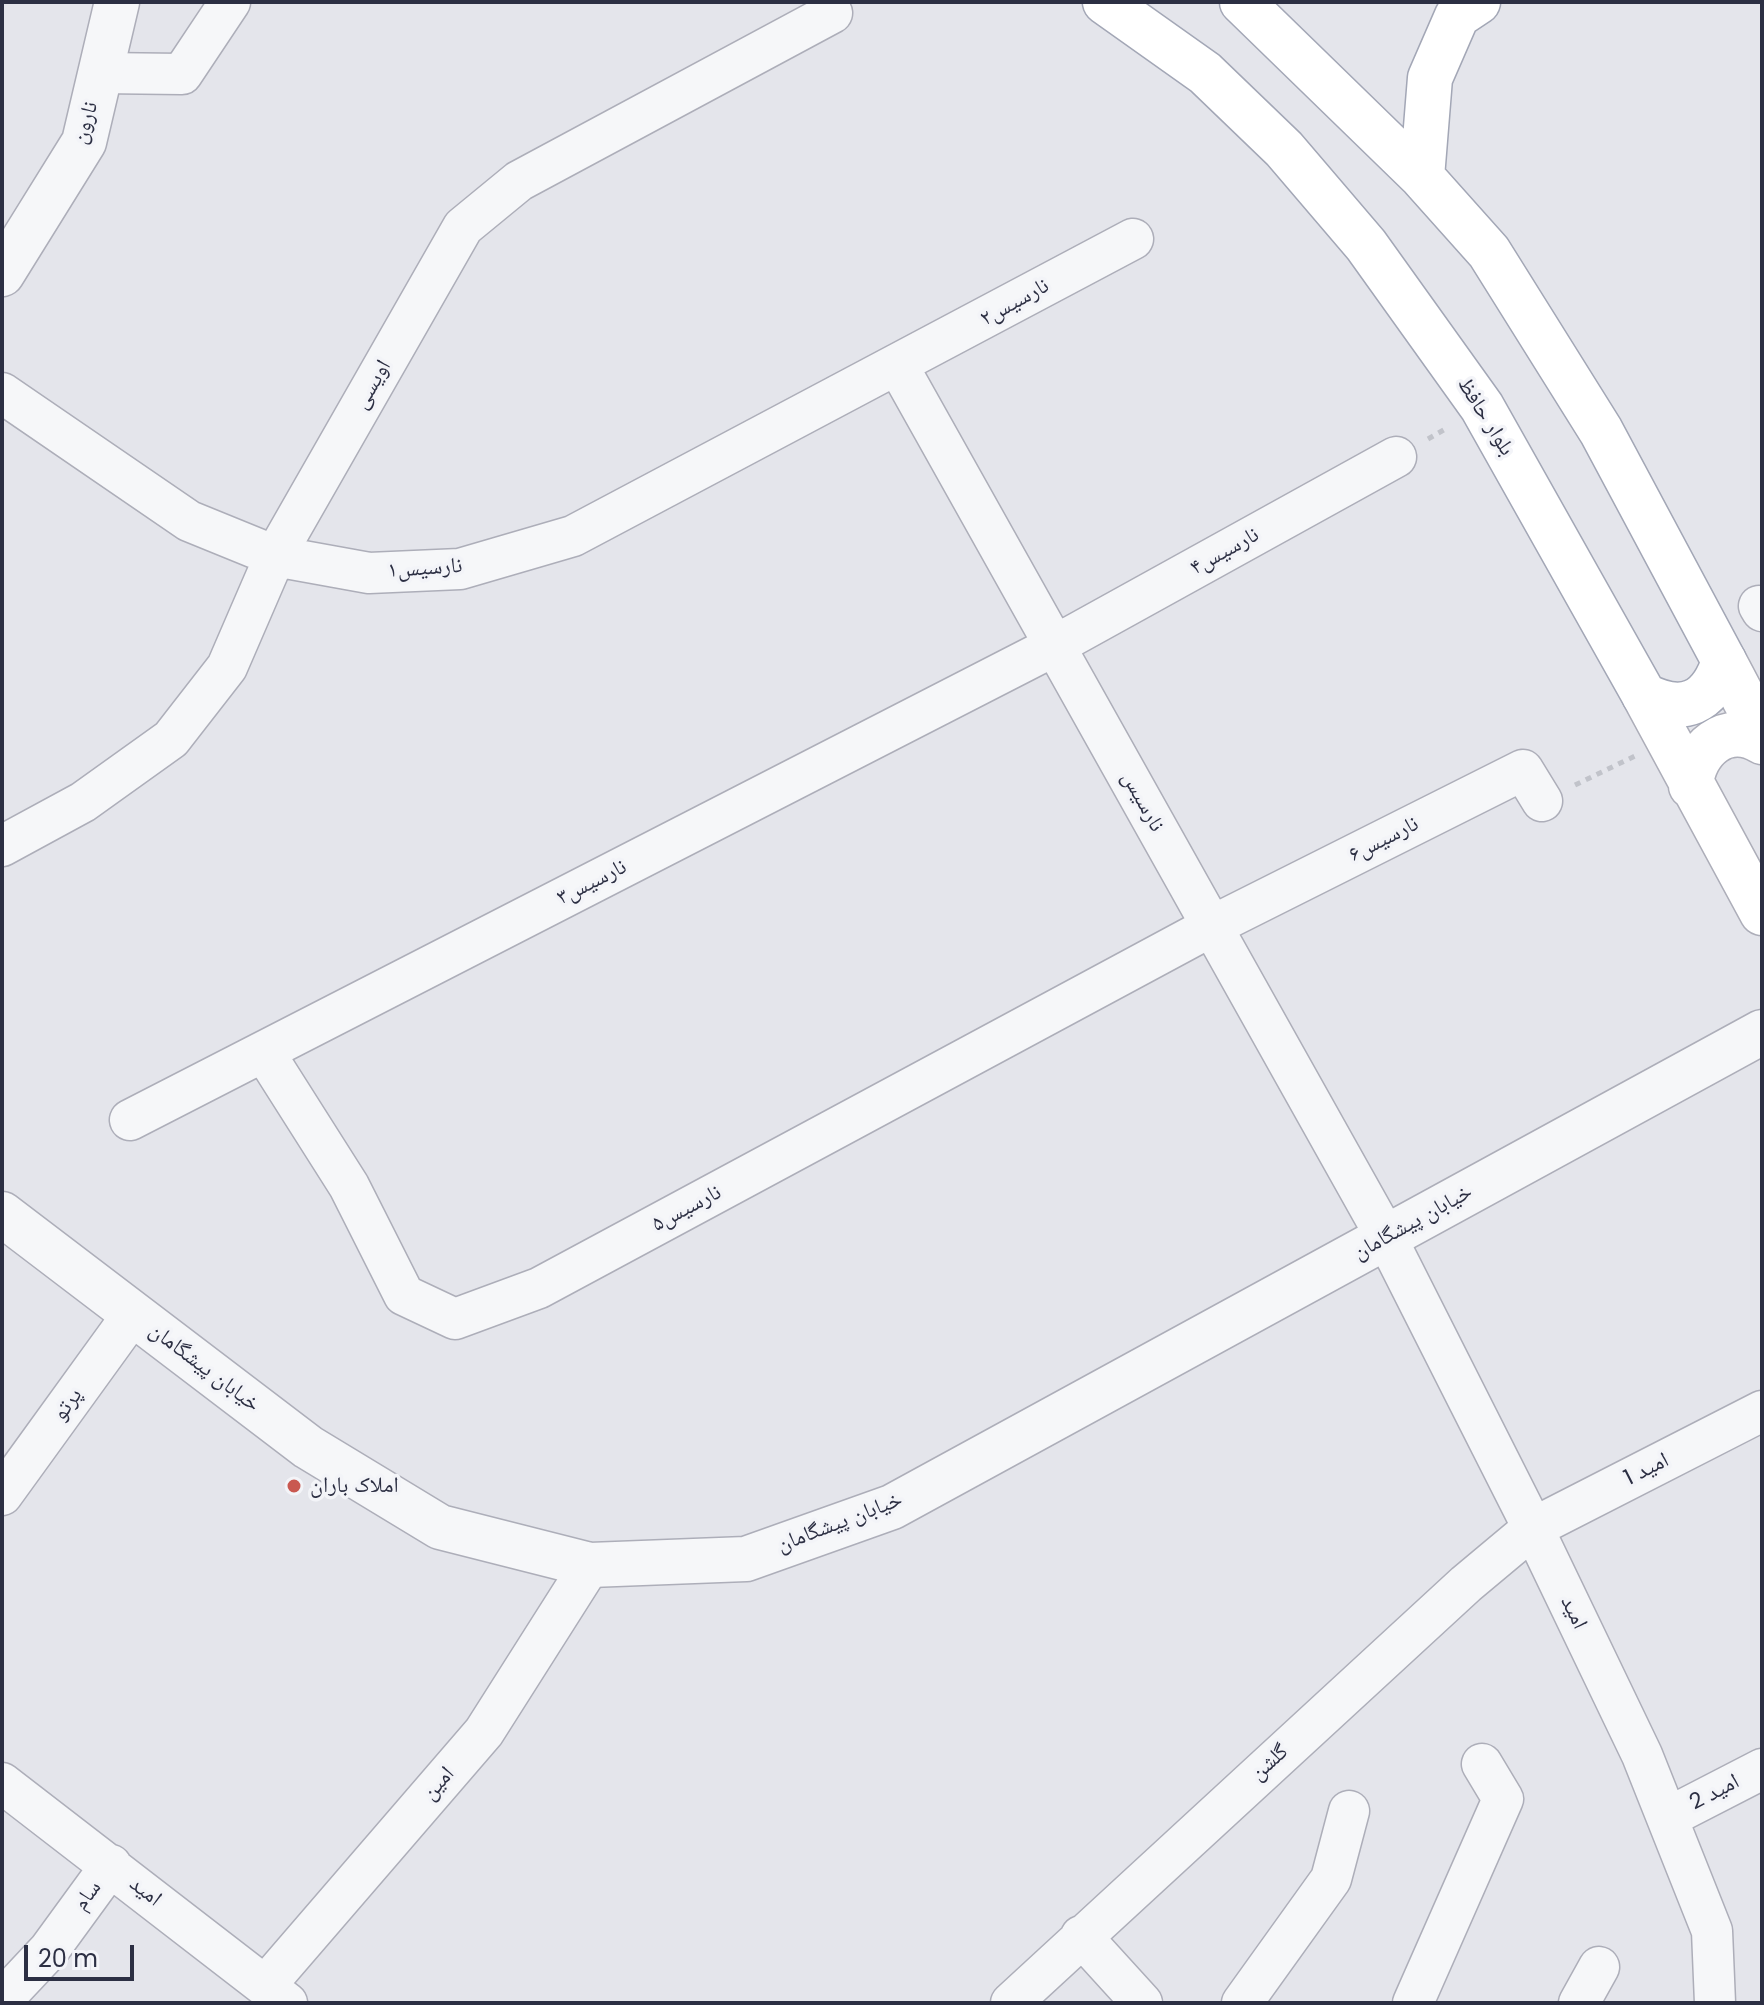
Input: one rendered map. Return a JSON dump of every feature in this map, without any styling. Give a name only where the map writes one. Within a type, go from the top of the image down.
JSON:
[{"type":"main road","name":"بلوار حافظ","points":[[1105,2],[1205,73],[1284,149],[1366,245],[1482,407],[1762,913]]},
{"type":"main road","points":[[1242,2],[1422,177],[1489,252],[1601,431],[1762,733]]},
{"type":"main road","points":[[1422,177],[1430,78],[1457,16],[1478,2]]},
{"type":"main road","points":[[1644,695],[1662,704],[1684,705],[1703,697],[1718,681],[1724,661]]},
{"type":"main road","points":[[1691,786],[1697,759],[1717,739],[1744,735],[1762,742]]},
{"type":"street","name":"نارون","points":[[2,274],[84,142],[117,2]]},
{"type":"street","points":[[100,73],[182,74],[230,2]]},
{"type":"street","name":"اویسی","points":[[2,846],[83,802],[171,739],[227,667],[275,556],[463,227],[519,181],[832,13]]},
{"type":"street","name":"نارسیس۲","points":[[898,366],[1133,239]]},
{"type":"street","name":"نارسیس۱","points":[[2,393],[189,521],[275,556],[369,573],[460,569],[573,536],[898,366]]},
{"type":"street","name":"نارسیس","points":[[898,366],[1386,1237]]},
{"type":"street","name":"نارسیس۴","points":[[1054,646],[1396,457]]},
{"type":"street","name":"نارسیس۳","points":[[130,1120],[1054,646]]},
{"type":"street","name":"نارسیس۶","points":[[1212,926],[1523,770],[1542,801]]},
{"type":"street","name":"نارسیس۵","points":[[264,1052],[349,1186],[404,1295],[455,1319],[539,1288],[1212,926]]},
{"type":"street","name":"خیابان پیشگامان","points":[[2,1214],[308,1447],[440,1527],[590,1565],[746,1559],[892,1507],[1762,1032]]},
{"type":"street","name":"امید","points":[[1386,1237],[1533,1528],[1642,1755],[1712,1931],[1715,2003]]},
{"type":"street","name":"پرتو","points":[[2,1495],[133,1314]]},
{"type":"street","name":"امید 1","points":[[1533,1528],[1762,1411]]},
{"type":"street","name":"گلشن","points":[[1011,2003],[1455,1594],[1533,1528]]},
{"type":"street","name":"امین","points":[[276,1994],[484,1732],[590,1565]]},
{"type":"street","points":[[1413,2003],[1503,1799],[1482,1764]]},
{"type":"street","name":"امید 2","points":[[1667,1818],[1762,1769]]},
{"type":"street","name":"امید","points":[[2,1783],[276,1994]]},
{"type":"street","points":[[1242,2003],[1331,1879],[1349,1811]]},
{"type":"street","name":"سام","points":[[2,2000],[49,1950],[111,1865]]},
{"type":"street","points":[[1081,1936],[1142,2003]]},
{"type":"street","points":[[1579,2003],[1599,1967]]},
{"type":"path","points":[[1396,457],[1482,407]]},
{"type":"path","points":[[1542,801],[1668,740]]},
{"type":"place","name":"املاک باران","points":[[294,1486]]}]
